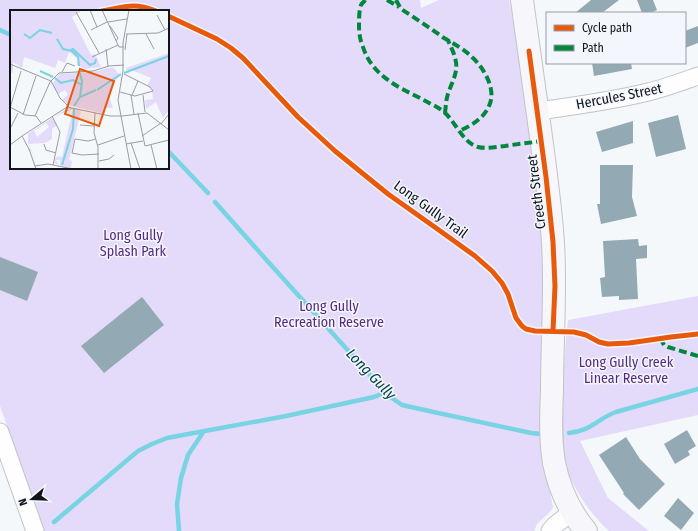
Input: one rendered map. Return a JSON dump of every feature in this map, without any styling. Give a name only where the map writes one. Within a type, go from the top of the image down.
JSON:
[{"type":"main road","name":"Creeth Street","points":[[522,0],[538,111],[553,242],[555,286],[551,416],[554,463],[558,478],[572,512],[586,531]]},
{"type":"street","name":"Hercules Street","points":[[538,111],[623,98],[670,86],[698,76]]},
{"type":"street","points":[[0,432],[35,531]]},
{"type":"street","points":[[550,531],[555,525],[572,512]]},
{"type":"green space","name":"Long Gully Recreation Reserve","points":[[0,0],[420,0],[421,8],[439,0],[509,0],[525,85],[545,246],[547,476],[553,507],[551,511],[537,524],[534,531],[44,531],[0,406]]},
{"type":"green space","name":"Long Gully Creek Linear Reserve","points":[[698,296],[698,415],[580,441],[608,498],[649,531],[609,531],[595,516],[576,489],[564,460],[561,438],[561,416],[568,320]]},
{"type":"building","points":[[591,0],[619,0],[603,12],[576,12]]},
{"type":"building","points":[[637,0],[653,0],[657,10],[652,12],[642,12]]},
{"type":"building","points":[[698,26],[698,43],[686,48],[686,31]]},
{"type":"building","points":[[592,64],[631,64],[632,69],[594,76]]},
{"type":"building","points":[[678,115],[686,149],[656,157],[648,123]]},
{"type":"building","points":[[633,121],[633,143],[602,152],[596,132]]},
{"type":"building","points":[[600,165],[633,165],[632,197],[637,216],[601,224],[597,204],[600,204]]},
{"type":"building","points":[[638,239],[639,246],[647,245],[647,258],[636,259],[638,299],[619,300],[619,296],[602,297],[600,278],[605,277],[603,241]]},
{"type":"building","points":[[0,257],[38,272],[27,301],[0,290]]},
{"type":"building","points":[[142,297],[164,325],[104,373],[81,346]]},
{"type":"building","points":[[687,430],[696,446],[688,451],[690,455],[675,464],[664,444]]},
{"type":"building","points":[[626,437],[640,459],[665,484],[639,510],[623,494],[624,493],[599,455]]},
{"type":"building","points":[[678,498],[694,513],[681,530],[664,516]]},
{"type":"waterway","name":"Long Gully","points":[[0,30],[10,35]]},
{"type":"waterway","name":"Long Gully","points":[[169,152],[208,193]]},
{"type":"waterway","name":"Long Gully","points":[[215,202],[389,396],[402,405],[540,434]]},
{"type":"waterway","name":"Long Gully","points":[[569,433],[583,430],[616,412],[698,389]]},
{"type":"waterway","points":[[54,522],[138,451],[167,438],[286,416],[374,397],[386,392]]},
{"type":"waterway","points":[[179,531],[177,504],[181,478],[188,455],[204,431]]},
{"type":"marked path","points":[[365,0],[361,5],[359,12],[361,42],[372,65],[386,78],[402,89],[441,110],[448,116],[464,137],[473,145],[491,148],[542,141]]},
{"type":"marked path","points":[[387,0],[399,7]]},
{"type":"marked path","points":[[396,0],[401,9],[469,54],[485,73],[491,93],[489,106],[477,121],[459,131]]},
{"type":"marked path","points":[[445,113],[447,96],[455,75],[456,67],[456,62],[448,40]]},
{"type":"marked path","points":[[660,338],[664,345],[668,347],[698,356]]},
{"type":"cycle path","points":[[107,10],[129,6],[153,10]]},
{"type":"cycle path","name":"Long Gully Trail","points":[[169,16],[217,39],[231,48],[243,58],[298,117],[335,151],[388,194],[475,256],[492,271],[502,283],[508,294],[516,318],[526,329],[535,331],[574,332],[608,344],[629,343],[698,334]]},
{"type":"cycle path","points":[[529,51],[553,242],[555,286],[553,331]]},
{"type":"park label","name":"Long Gully Splash Park","points":[[133,244]]}]
